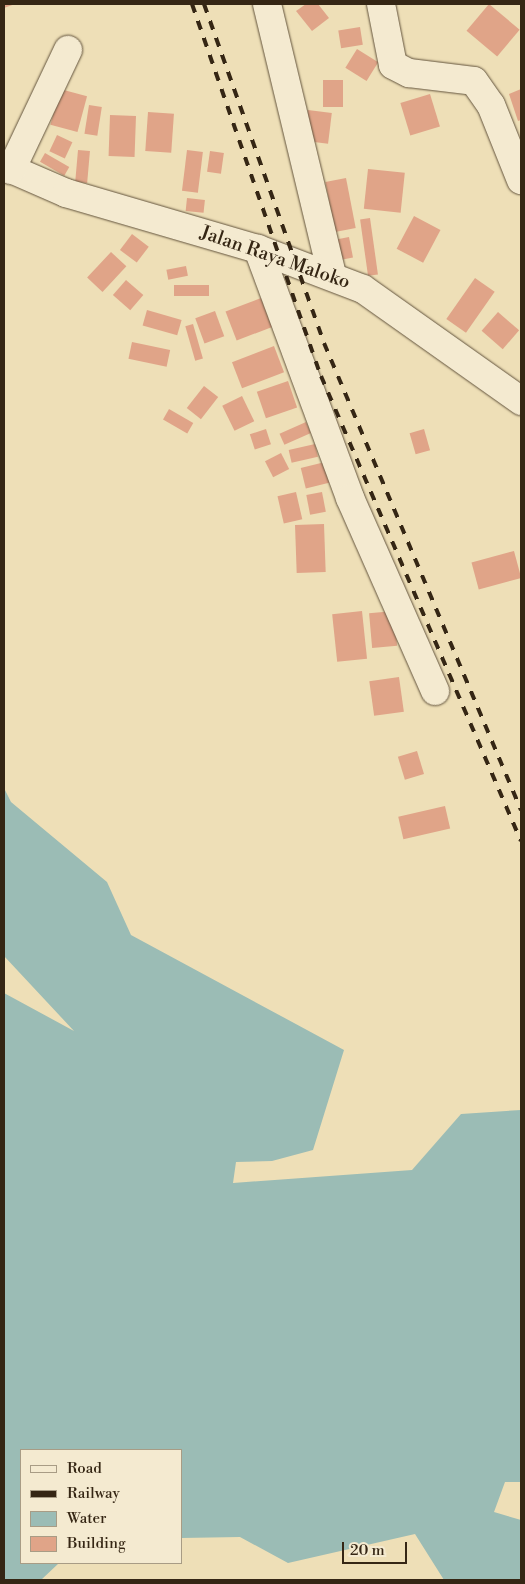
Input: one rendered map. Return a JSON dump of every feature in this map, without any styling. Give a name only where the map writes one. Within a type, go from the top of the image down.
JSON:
[{"type":"street","points":[[267,4],[332,275]]},
{"type":"street","points":[[381,4],[393,65],[409,73],[474,81],[491,105],[521,180]]},
{"type":"street","points":[[8,168],[68,50]]},
{"type":"street","name":"Jalan Raya Maloko","points":[[8,168],[66,193],[258,249],[332,275],[376,298],[521,401]]},
{"type":"street","points":[[258,249],[350,498],[436,691]]},
{"type":"water","points":[[4,788],[11,802],[107,882],[131,935],[344,1050],[313,1150],[272,1161],[236,1162],[233,1183],[412,1170],[461,1114],[521,1110],[521,1482],[505,1482],[494,1512],[521,1520],[521,1580],[444,1580],[415,1534],[288,1563],[240,1537],[182,1538],[182,1449],[20,1449],[20,1564],[58,1564],[41,1580],[4,1580],[4,993],[74,1031],[4,956]]},
{"type":"building","points":[[4,4],[15,4],[4,8]]},
{"type":"building","points":[[306,4],[318,4],[329,18],[312,31],[296,11]]},
{"type":"building","points":[[489,4],[520,30],[497,57],[467,31]]},
{"type":"building","points":[[360,27],[363,45],[341,48],[338,30]]},
{"type":"building","points":[[357,49],[378,62],[367,81],[345,68]]},
{"type":"building","points":[[323,80],[343,80],[343,107],[323,107]]},
{"type":"building","points":[[60,89],[87,96],[77,132],[50,125]]},
{"type":"building","points":[[521,89],[521,120],[518,121],[509,94]]},
{"type":"building","points":[[430,94],[440,127],[410,136],[400,103]]},
{"type":"building","points":[[89,105],[102,107],[97,136],[84,134]]},
{"type":"building","points":[[308,110],[332,113],[328,144],[304,141]]},
{"type":"building","points":[[148,112],[174,114],[171,153],[145,151]]},
{"type":"building","points":[[110,115],[136,116],[135,157],[109,156]]},
{"type":"building","points":[[57,135],[72,142],[65,158],[49,151]]},
{"type":"building","points":[[78,150],[90,151],[87,183],[75,182]]},
{"type":"building","points":[[187,150],[203,152],[198,193],[182,191]]},
{"type":"building","points":[[210,151],[224,153],[221,174],[207,172]]},
{"type":"building","points":[[45,153],[69,167],[64,176],[40,162]]},
{"type":"building","points":[[368,169],[405,173],[401,213],[364,209]]},
{"type":"building","points":[[346,178],[356,228],[335,232],[325,182]]},
{"type":"building","points":[[187,198],[205,200],[204,213],[186,211]]},
{"type":"building","points":[[414,216],[440,230],[423,263],[397,249]]},
{"type":"building","points":[[370,218],[378,274],[368,276],[360,219]]},
{"type":"building","points":[[132,234],[149,247],[137,263],[120,250]]},
{"type":"building","points":[[349,237],[353,258],[336,261],[332,240]]},
{"type":"building","points":[[111,252],[126,266],[102,292],[87,278]]},
{"type":"building","points":[[186,266],[188,276],[168,280],[166,270]]},
{"type":"building","points":[[475,278],[495,292],[466,333],[446,319]]},
{"type":"building","points":[[126,280],[143,295],[130,310],[113,295]]},
{"type":"building","points":[[174,285],[209,285],[209,296],[174,296]]},
{"type":"building","points":[[261,298],[272,327],[237,341],[226,312]]},
{"type":"building","points":[[147,310],[182,320],[177,335],[143,325]]},
{"type":"building","points":[[215,311],[224,336],[205,344],[195,318]]},
{"type":"building","points":[[498,312],[519,330],[503,349],[482,331]]},
{"type":"building","points":[[193,324],[203,359],[195,361],[185,326]]},
{"type":"building","points":[[132,342],[170,350],[167,367],[128,359]]},
{"type":"building","points":[[274,346],[284,372],[242,388],[232,362]]},
{"type":"building","points":[[288,381],[297,407],[266,418],[257,392]]},
{"type":"building","points":[[204,386],[218,397],[201,419],[187,408]]},
{"type":"building","points":[[242,396],[254,421],[235,431],[222,406]]},
{"type":"building","points":[[169,409],[193,423],[187,433],[163,419]]},
{"type":"building","points":[[306,422],[311,433],[284,445],[280,434]]},
{"type":"building","points":[[266,429],[271,444],[255,449],[250,434]]},
{"type":"building","points":[[424,429],[430,450],[416,454],[410,433]]},
{"type":"building","points":[[315,444],[318,457],[292,463],[289,450]]},
{"type":"building","points":[[281,453],[289,469],[273,477],[265,461]]},
{"type":"building","points":[[325,462],[330,482],[306,488],[301,468]]},
{"type":"building","points":[[296,492],[302,519],[284,524],[277,496]]},
{"type":"building","points":[[322,492],[326,512],[310,515],[306,495]]},
{"type":"building","points":[[324,524],[326,572],[297,573],[295,525]]},
{"type":"building","points":[[514,551],[521,578],[479,589],[471,562]]},
{"type":"building","points":[[362,611],[367,659],[337,662],[332,614]]},
{"type":"building","points":[[394,611],[397,646],[372,648],[369,613]]},
{"type":"building","points":[[399,677],[404,712],[374,716],[369,681]]},
{"type":"building","points":[[417,751],[424,774],[405,780],[398,757]]},
{"type":"building","points":[[445,806],[450,828],[403,839],[398,817]]},
{"type":"railway","points":[[192,4],[321,376],[521,841]]},
{"type":"railway","points":[[204,4],[324,343],[521,810]]}]
